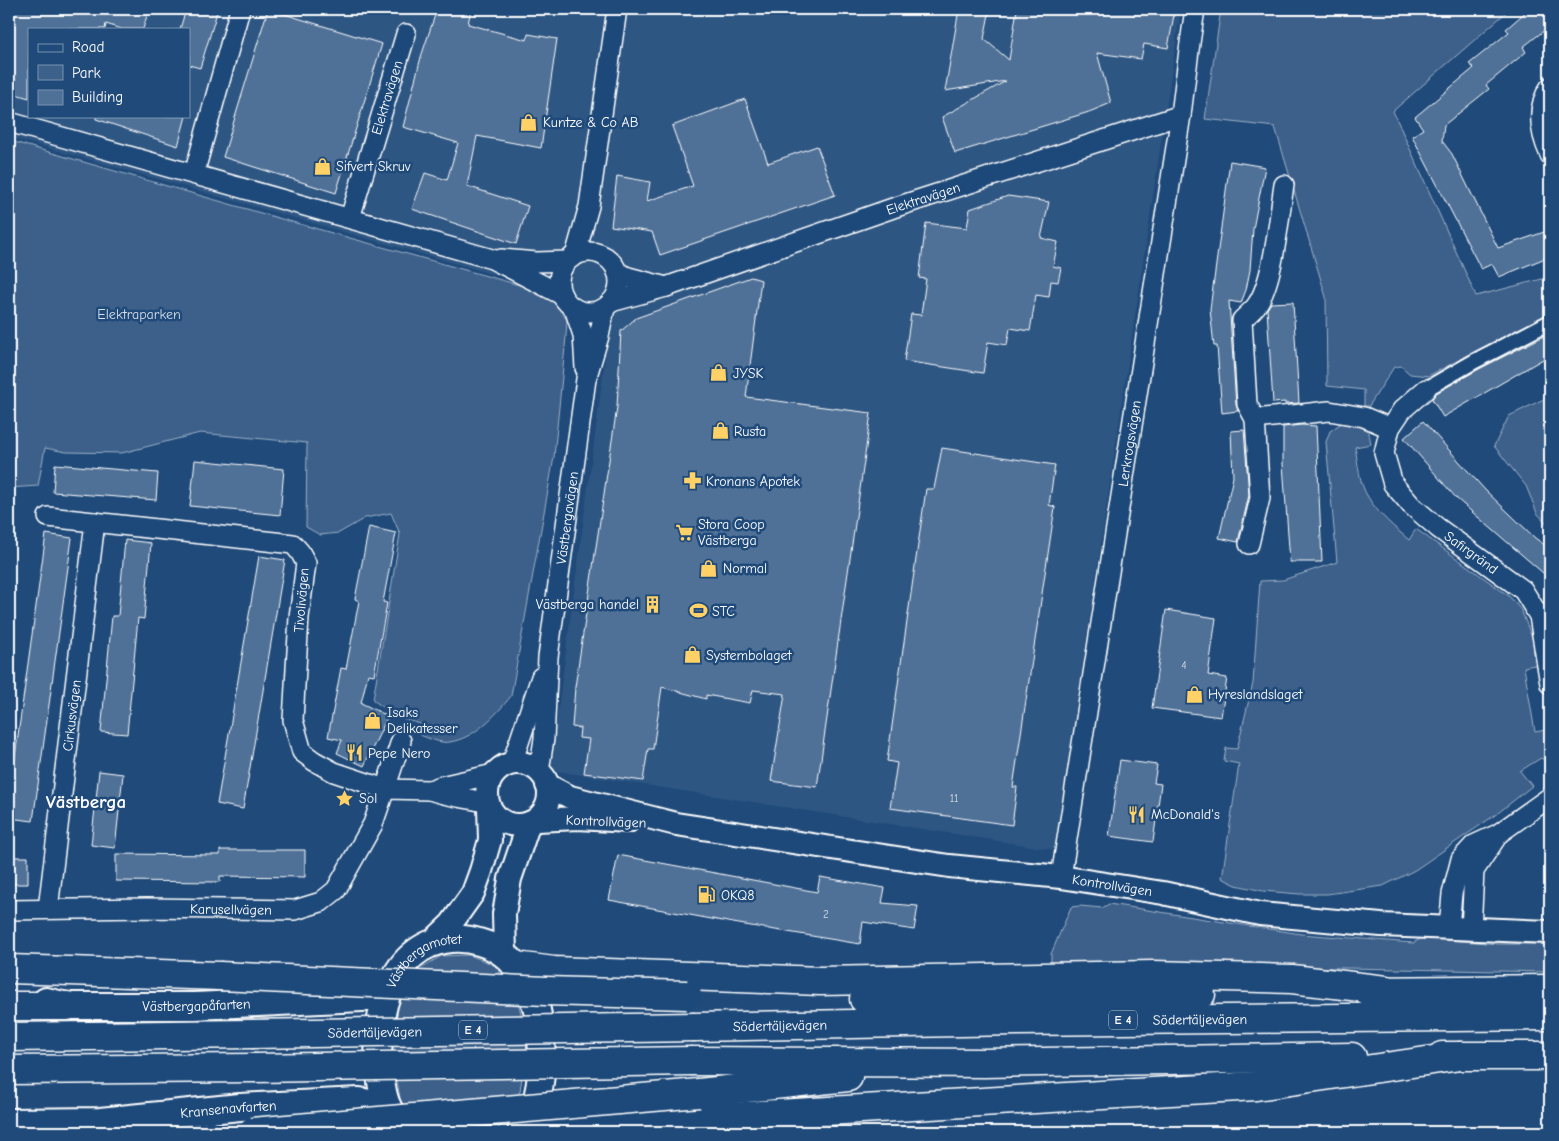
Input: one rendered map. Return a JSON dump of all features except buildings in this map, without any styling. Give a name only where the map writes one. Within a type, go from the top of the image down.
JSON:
[{"type":"highway","points":[[510,960],[554,971],[820,981],[1154,975],[1292,978],[1386,990]]},
{"type":"highway","points":[[9,969],[220,976],[517,990],[853,999],[1386,990],[1550,990]]},
{"type":"highway","points":[[9,1006],[67,1006]]},
{"type":"highway","name":"Södertäljevägen","points":[[9,1037],[1017,1021],[1550,1016]]},
{"type":"highway","points":[[522,1132],[555,1127],[1256,1086],[1460,1056]]},
{"type":"highway","points":[[9,1070],[693,1061],[984,1062],[1550,1056]]},
{"type":"highway","points":[[252,1132],[699,1093],[984,1062]]},
{"type":"main road","name":"Västbergamotet","points":[[402,1132],[388,1107],[379,1070],[379,1027],[387,995],[400,969],[414,955],[430,944],[450,939],[469,939],[489,944],[510,960],[528,983],[538,1010],[542,1046],[540,1085],[533,1113],[522,1132]]},
{"type":"main road","name":"Västbergapåfarten","points":[[9,992],[67,1006],[195,1006],[362,998],[387,995]]},
{"type":"main road","name":"Kransenavfarten","points":[[9,1122],[100,1121],[240,1107],[359,1101],[388,1107]]},
{"type":"street","points":[[194,174],[240,9]]},
{"type":"street","points":[[568,302],[559,286],[559,277],[562,269],[571,259],[589,206],[617,9]]},
{"type":"street","name":"Lerkrogsvägen","points":[[1061,877],[1068,845],[1181,115],[1195,9]]},
{"type":"street","name":"Elektravägen","points":[[350,218],[406,34]]},
{"type":"street","points":[[1550,88],[1541,108],[1540,122],[1550,155]]},
{"type":"street","name":"Elektravägen","points":[[608,305],[666,287],[893,208],[1181,115]]},
{"type":"street","points":[[9,122],[492,259],[537,262],[571,259],[591,252],[600,254],[607,258],[617,272],[619,288],[608,305],[590,312],[568,302],[492,259]]},
{"type":"street","points":[[1249,544],[1260,498],[1255,419],[1248,404],[1242,320],[1256,306],[1265,288],[1271,266],[1284,185]]},
{"type":"street","points":[[589,206],[600,254]]},
{"type":"street","points":[[617,272],[628,277],[666,287]]},
{"type":"street","name":"Västbergavägen","points":[[568,302],[582,335],[586,379]]},
{"type":"street","name":"Västbergavägen","points":[[543,778],[548,657],[586,379],[608,305]]},
{"type":"street","name":"Safirgränd","points":[[1550,322],[1426,389],[1402,410],[1390,428],[1384,453],[1393,484],[1411,505],[1438,528],[1522,590],[1539,616],[1550,684]]},
{"type":"street","points":[[1255,419],[1329,411],[1364,417],[1390,428]]},
{"type":"street","name":"Tivolivägen","points":[[48,517],[292,544],[300,552],[306,563],[299,616],[293,720],[302,752],[334,772],[386,788]]},
{"type":"street","name":"Cirkusvägen","points":[[48,908],[96,522]]},
{"type":"street","name":"Västbergavägen","points":[[503,768],[548,657]]},
{"type":"street","name":"Karusellvägen","points":[[9,910],[48,908],[295,910],[321,902],[336,890],[373,824],[401,741]]},
{"type":"street","points":[[430,790],[521,762],[532,766],[543,778],[548,802],[533,822],[510,879],[504,914],[510,960]]},
{"type":"street","points":[[430,944],[451,924],[473,893],[490,840],[487,787],[503,768]]},
{"type":"street","name":"Kontrollvägen","points":[[543,778],[570,797],[676,824]]},
{"type":"street","points":[[386,788],[430,790],[443,795],[470,798],[488,805],[496,817],[507,824],[518,825],[533,822]]},
{"type":"street","points":[[1449,928],[1452,894],[1461,859],[1474,845],[1498,834],[1550,797]]},
{"type":"street","name":"Kontrollvägen","points":[[533,822],[578,818],[676,824],[949,866],[1061,877],[1163,893],[1260,914],[1381,925],[1550,932]]},
{"type":"street","points":[[1471,930],[1474,871],[1498,834]]},
{"type":"shaded area","points":[[9,9],[1181,9],[1055,850],[550,770],[612,308],[9,137]]},
{"type":"green space","points":[[1221,9],[1510,9],[1393,111],[1476,296],[1550,277],[1550,313],[1428,376],[1410,374],[1401,366],[1394,367],[1369,406],[1364,406],[1364,390],[1327,386],[1326,297],[1275,127],[1205,119]]},
{"type":"green space","name":"Elektraparken","points":[[14,142],[537,290],[553,300],[567,320],[554,457],[511,696],[484,725],[459,740],[439,741],[420,735],[423,725],[395,716],[373,700],[400,534],[391,513],[365,518],[339,533],[320,535],[306,527],[307,443],[200,433],[122,453],[66,452],[45,448],[38,486],[9,488],[9,155]]},
{"type":"green space","points":[[1550,396],[1550,527],[1537,513],[1526,486],[1494,446],[1509,416]]},
{"type":"green space","points":[[1346,420],[1358,422],[1369,433],[1371,444],[1355,447],[1363,486],[1368,497],[1381,515],[1409,540],[1416,529],[1509,596],[1521,610],[1533,640],[1535,665],[1524,667],[1535,732],[1546,730],[1550,742],[1550,764],[1541,758],[1520,771],[1532,786],[1498,813],[1415,870],[1383,886],[1327,894],[1263,891],[1236,885],[1222,878],[1239,764],[1224,761],[1226,748],[1237,749],[1253,683],[1260,581],[1283,580],[1337,562],[1326,442],[1330,431]]},
{"type":"green space","points":[[1109,904],[1301,934],[1413,943],[1422,938],[1500,944],[1550,944],[1550,972],[1091,963],[1051,964],[1051,954],[1071,907],[1102,908]]},
{"type":"green space","points":[[469,955],[495,965],[518,1000],[527,1043],[520,1091],[503,1124],[494,1132],[421,1132],[414,1125],[400,1099],[392,1049],[398,1007],[404,992],[418,970],[441,956]]},
{"type":"place","name":"Kuntze & Co AB","points":[[529,122]]},
{"type":"place","name":"Sifvert Skruv","points":[[322,166]]},
{"type":"place","name":"JYSK","points":[[719,373]]},
{"type":"place","name":"Rusta","points":[[720,431]]},
{"type":"place","name":"Kronans Apotek","points":[[692,481]]},
{"type":"place","name":"Stora Coop Västberga","points":[[684,532]]},
{"type":"place","name":"Normal","points":[[709,568]]},
{"type":"place","name":"Västberga handel","points":[[653,604]]},
{"type":"place","name":"STC","points":[[698,611]]},
{"type":"place","name":"Systembolaget","points":[[692,655]]},
{"type":"place","name":"Hyreslandslaget","points":[[1194,694]]},
{"type":"place","name":"Isaks Delikatesser","points":[[373,720]]},
{"type":"place","name":"Pepe Nero","points":[[354,753]]},
{"type":"place","name":"Sol","points":[[345,798]]},
{"type":"place","name":"McDonald's","points":[[1137,814]]},
{"type":"place","name":"OKQ8","points":[[707,895]]},
{"type":"district","name":"Västberga","points":[[86,801]]}]
